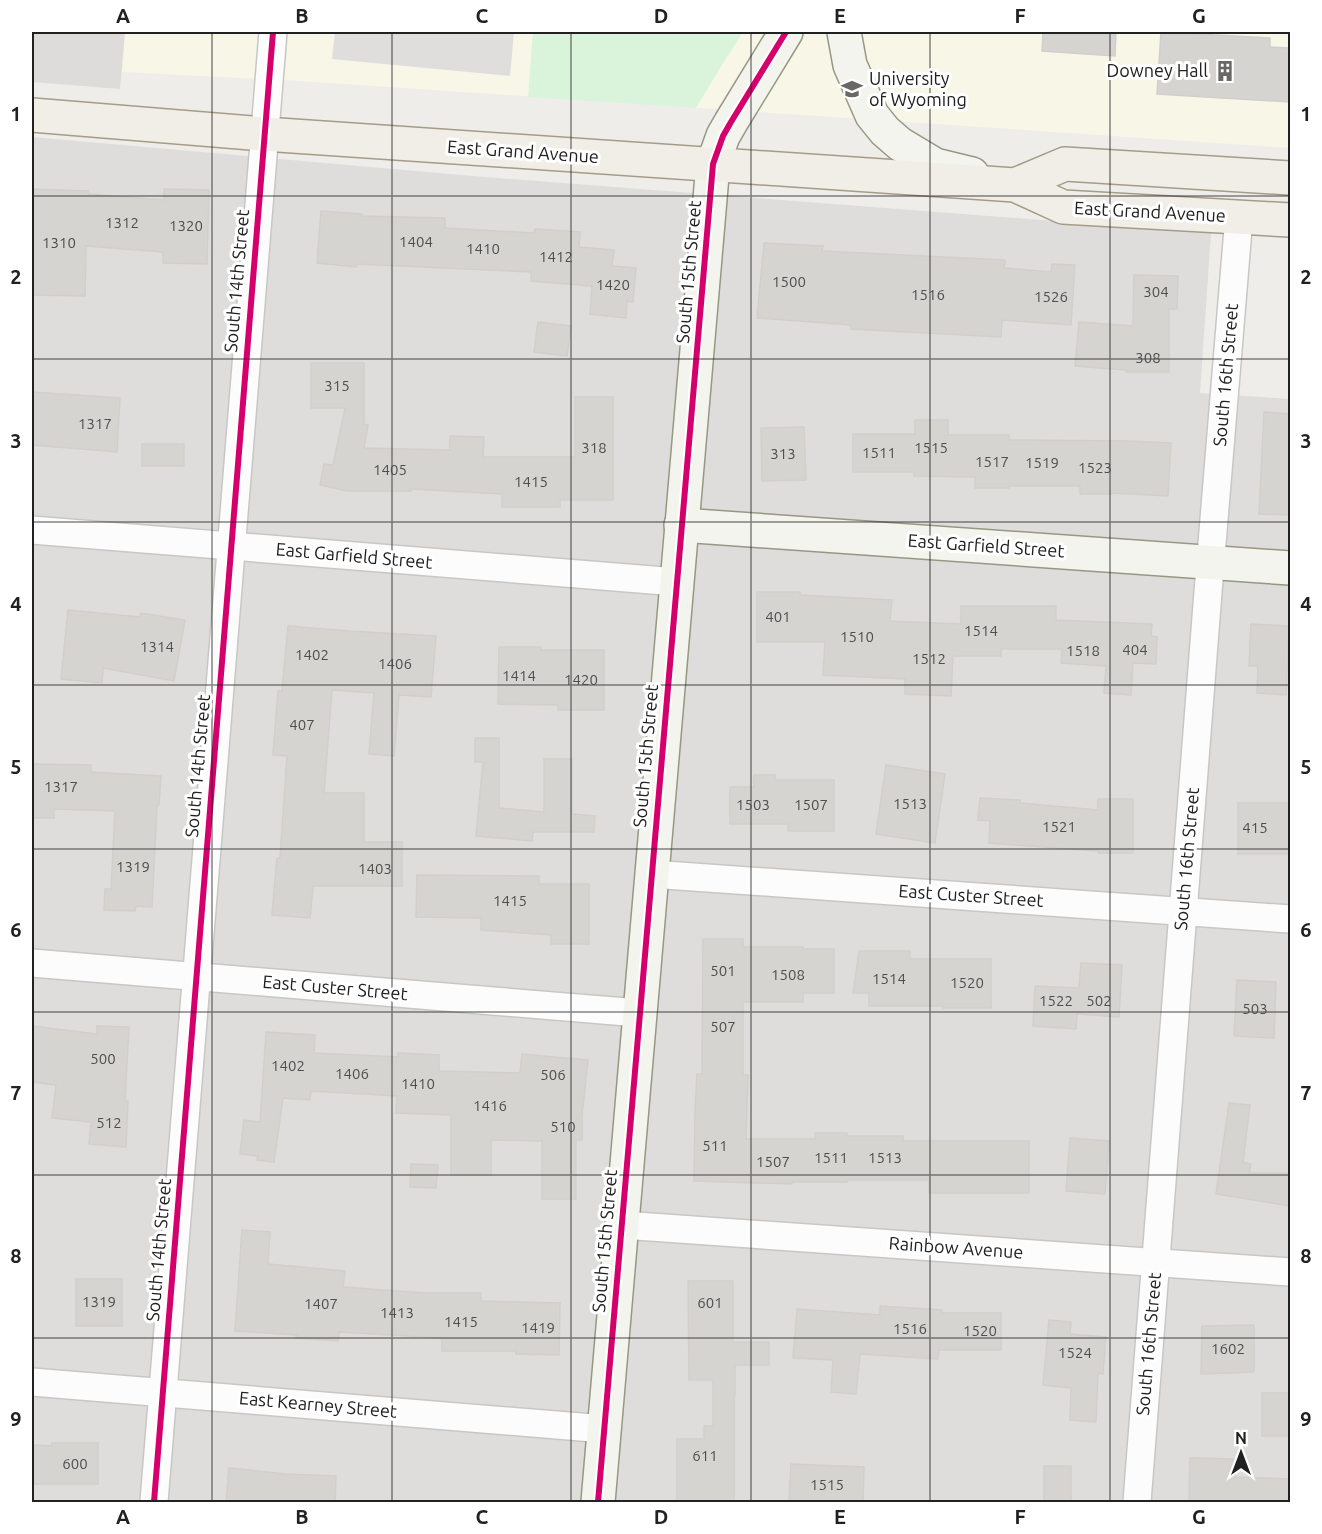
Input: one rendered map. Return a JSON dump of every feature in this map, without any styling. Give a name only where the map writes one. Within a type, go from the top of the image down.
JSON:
[{"type":"main road","name":"South 15th Street","points":[[598,1503],[713,164],[723,136],[786,32]]},
{"type":"main road","points":[[844,32],[850,65],[872,115],[885,131],[900,144],[935,165],[1015,184]]},
{"type":"main road","name":"East Grand Avenue","points":[[32,115],[264,134],[1015,184],[1062,207],[1290,220]]},
{"type":"main road","name":"East Grand Avenue","points":[[1015,184],[1065,164],[1290,178]]},
{"type":"main road","name":"East Garfield Street","points":[[681,525],[1290,568]]},
{"type":"street","name":"South 14th Street","points":[[154,1503],[273,32]]},
{"type":"street","name":"South 16th Street","points":[[1137,1503],[1239,217]]},
{"type":"street","name":"East Garfield Street","points":[[32,530],[677,582]]},
{"type":"street","name":"East Custer Street","points":[[651,874],[1290,919]]},
{"type":"street","name":"East Custer Street","points":[[32,963],[639,1013]]},
{"type":"street","name":"Rainbow Avenue","points":[[622,1225],[1290,1272]]},
{"type":"street","name":"East Kearney Street","points":[[32,1382],[605,1429]]},
{"type":"shaded area","points":[[32,32],[125,32],[120,89],[32,82]]},
{"type":"shaded area","name":"University of Wyoming","points":[[125,32],[1290,32],[1290,148],[300,81],[122,72]]},
{"type":"shaded area","points":[[335,32],[514,32],[510,76],[332,59]]},
{"type":"shaded area","points":[[32,137],[484,177],[1211,233],[1200,393],[1290,399],[1290,1502],[32,1502]]},
{"type":"green space","points":[[533,32],[743,32],[696,108],[528,97]]},
{"type":"building","points":[[1043,32],[1116,32],[1115,56],[1042,51]]},
{"type":"building","name":"Downey Hall","points":[[1161,32],[1270,38],[1270,47],[1290,48],[1290,102],[1157,94]]},
{"type":"building","points":[[32,189],[88,191],[88,194],[164,200],[164,189],[209,190],[207,264],[163,263],[163,252],[86,246],[85,296],[32,295]]},
{"type":"building","points":[[321,211],[362,214],[362,216],[445,218],[445,228],[534,233],[535,229],[580,232],[579,247],[614,250],[612,266],[636,268],[633,302],[627,301],[626,318],[590,314],[592,286],[531,281],[531,272],[357,264],[356,267],[317,263]]},
{"type":"building","points":[[764,243],[823,246],[822,251],[1005,260],[1004,268],[1051,272],[1052,264],[1075,265],[1071,325],[1002,320],[1001,337],[851,329],[851,325],[757,318]]},
{"type":"building","points":[[1134,275],[1178,276],[1177,309],[1169,309],[1169,372],[1126,372],[1126,370],[1075,366],[1079,322],[1133,326]]},
{"type":"building","points":[[538,322],[571,326],[567,356],[534,352]]},
{"type":"building","points":[[311,363],[364,363],[364,424],[368,425],[364,448],[450,450],[450,436],[484,437],[483,457],[575,457],[575,397],[613,397],[613,500],[560,500],[560,507],[502,507],[502,494],[411,489],[411,491],[347,491],[320,485],[324,464],[333,465],[345,408],[311,408]]},
{"type":"building","points":[[32,392],[120,398],[117,452],[32,445]]},
{"type":"building","points":[[1264,412],[1290,414],[1290,515],[1259,514]]},
{"type":"building","points":[[915,420],[948,420],[948,435],[1009,435],[1009,440],[1171,443],[1168,496],[1080,494],[1080,486],[975,488],[975,477],[914,476],[914,472],[853,472],[853,434],[915,434]]},
{"type":"building","points":[[804,427],[806,480],[762,481],[761,428]]},
{"type":"building","points":[[142,444],[184,444],[184,466],[142,466]]},
{"type":"building","points":[[757,592],[800,592],[800,595],[892,600],[890,621],[961,624],[961,606],[1056,606],[1056,620],[1152,624],[1151,636],[1157,637],[1156,664],[1133,663],[1131,695],[1104,693],[1106,666],[1061,663],[1062,649],[1001,649],[1001,656],[953,656],[951,696],[905,694],[905,679],[823,675],[825,642],[757,642]]},
{"type":"building","points":[[68,610],[140,617],[141,613],[185,620],[174,681],[103,668],[102,683],[61,679]]},
{"type":"building","points":[[1251,624],[1289,626],[1286,695],[1257,693],[1258,666],[1249,666]]},
{"type":"building","points":[[288,626],[436,636],[431,697],[399,695],[394,756],[369,754],[374,693],[332,690],[324,793],[364,793],[364,842],[402,842],[402,886],[313,886],[310,918],[272,915],[277,858],[280,858],[287,756],[273,755],[278,691],[282,691]]},
{"type":"building","points":[[499,647],[604,650],[604,710],[558,710],[558,705],[498,704]]},
{"type":"building","points":[[475,738],[499,738],[499,808],[544,812],[544,759],[572,759],[572,814],[595,816],[594,832],[533,832],[532,841],[476,836],[483,762],[475,762]]},
{"type":"building","points":[[32,764],[91,765],[91,772],[161,776],[159,805],[157,805],[152,907],[136,906],[135,911],[104,910],[105,889],[111,889],[115,811],[54,809],[54,818],[32,818]]},
{"type":"building","points":[[886,765],[945,774],[935,843],[876,834]]},
{"type":"building","points":[[754,775],[775,775],[775,780],[834,780],[834,831],[788,831],[788,824],[730,824],[730,787],[754,787]]},
{"type":"building","points":[[980,798],[1020,800],[1020,803],[1098,810],[1098,799],[1133,799],[1133,853],[1098,853],[1098,851],[989,843],[990,821],[978,820]]},
{"type":"building","points":[[1238,803],[1290,803],[1290,854],[1238,854]]},
{"type":"building","points":[[417,875],[539,876],[539,884],[589,884],[589,944],[551,944],[551,935],[481,930],[481,918],[416,917]]},
{"type":"building","points":[[703,939],[743,939],[743,947],[834,949],[834,993],[803,993],[803,1002],[743,1002],[743,1075],[748,1075],[746,1139],[815,1139],[815,1133],[847,1133],[847,1136],[903,1136],[903,1141],[1029,1141],[1029,1193],[929,1193],[929,1180],[847,1180],[847,1182],[792,1182],[792,1184],[694,1181],[697,1074],[702,1074]]},
{"type":"building","points":[[859,951],[910,951],[910,959],[991,959],[991,1008],[869,1006],[869,993],[853,993]]},
{"type":"building","points":[[1081,963],[1122,965],[1119,1017],[1077,1014],[1076,1029],[1033,1026],[1035,986],[1079,988]]},
{"type":"building","points":[[1237,980],[1276,982],[1274,1038],[1234,1036]]},
{"type":"building","points":[[32,1026],[97,1034],[97,1026],[129,1027],[125,1101],[128,1101],[126,1147],[89,1144],[91,1122],[52,1118],[56,1085],[32,1082]]},
{"type":"building","points":[[266,1032],[315,1035],[314,1053],[398,1057],[398,1053],[439,1055],[439,1071],[520,1073],[522,1054],[588,1060],[582,1140],[576,1140],[576,1199],[542,1199],[542,1141],[491,1140],[491,1175],[451,1175],[451,1115],[396,1113],[397,1096],[311,1091],[310,1100],[283,1098],[274,1162],[257,1160],[258,1156],[240,1154],[244,1120],[260,1122]]},
{"type":"building","points":[[1229,1103],[1250,1105],[1243,1162],[1251,1164],[1249,1173],[1290,1173],[1290,1206],[1216,1194]]},
{"type":"building","points":[[1070,1138],[1109,1141],[1105,1194],[1066,1191]]},
{"type":"building","points":[[411,1164],[438,1165],[436,1188],[410,1187]]},
{"type":"building","points":[[242,1230],[270,1232],[268,1264],[345,1271],[343,1287],[425,1293],[481,1293],[481,1301],[560,1303],[559,1355],[516,1354],[516,1351],[442,1351],[442,1338],[339,1332],[338,1341],[296,1338],[297,1335],[235,1331]]},
{"type":"building","points":[[76,1279],[122,1279],[122,1326],[76,1326]]},
{"type":"building","points":[[688,1281],[733,1281],[733,1342],[769,1342],[769,1365],[735,1365],[734,1503],[677,1503],[677,1439],[704,1439],[704,1426],[713,1426],[713,1380],[689,1380]]},
{"type":"building","points":[[880,1306],[942,1310],[942,1313],[1001,1313],[1001,1350],[939,1350],[938,1359],[860,1354],[856,1394],[831,1392],[833,1360],[793,1358],[797,1309],[880,1315]]},
{"type":"building","points":[[1049,1320],[1071,1322],[1070,1334],[1106,1337],[1103,1374],[1098,1373],[1096,1422],[1070,1420],[1071,1388],[1043,1385]]},
{"type":"building","points":[[1254,1325],[1254,1372],[1201,1374],[1202,1326]]},
{"type":"building","points":[[1262,1393],[1289,1393],[1289,1436],[1262,1436]]},
{"type":"building","points":[[52,1443],[98,1443],[98,1484],[32,1484],[32,1445],[52,1446]]},
{"type":"building","points":[[1190,1458],[1236,1459],[1235,1477],[1290,1479],[1290,1503],[1189,1503]]},
{"type":"building","points":[[791,1464],[864,1467],[863,1503],[789,1503]]},
{"type":"building","points":[[1044,1466],[1071,1466],[1071,1503],[1044,1503]]},
{"type":"building","points":[[229,1468],[336,1476],[335,1503],[226,1503]]},
{"type":"cycle path","points":[[154,1502],[273,32]]},
{"type":"cycle path","points":[[598,1502],[713,164],[723,136],[786,32]]},
{"type":"place","name":"Downey Hall","points":[[1225,71]]},
{"type":"place","name":"University of Wyoming","points":[[852,89]]}]
